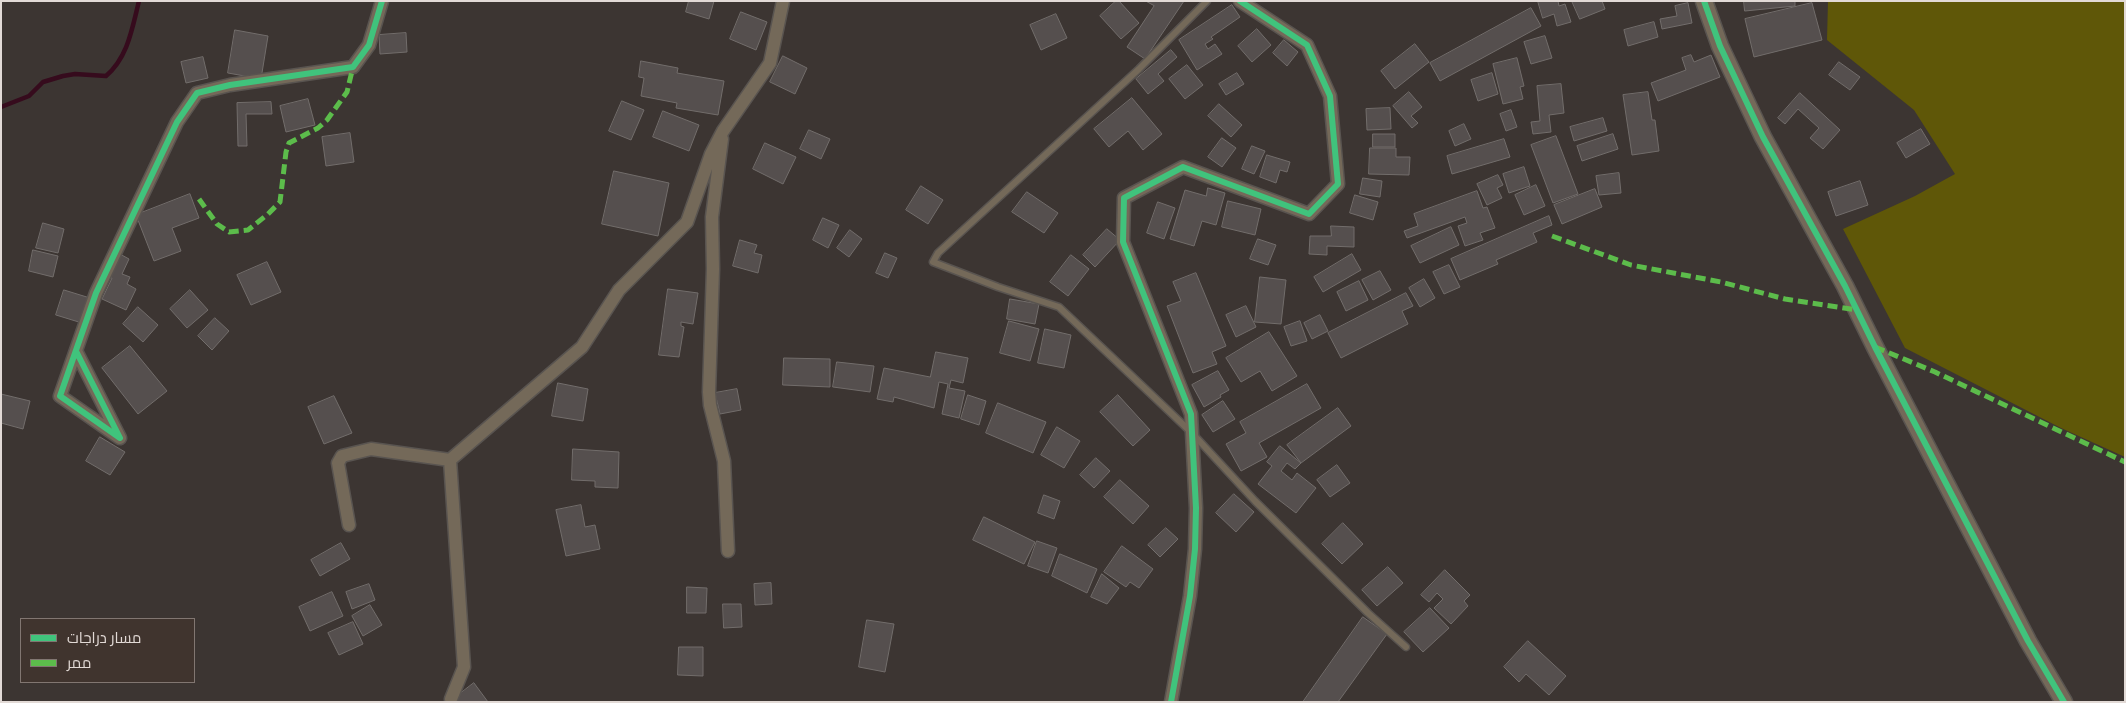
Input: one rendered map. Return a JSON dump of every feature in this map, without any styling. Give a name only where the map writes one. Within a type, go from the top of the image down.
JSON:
[{"type":"street","points":[[76,351],[120,438],[60,396],[96,294],[177,122],[197,93],[353,67],[369,45],[382,1]]},
{"type":"street","points":[[349,525],[338,463],[342,456],[371,449],[450,460],[582,347],[619,290],[687,222],[707,163],[723,131],[770,63],[783,1]]},
{"type":"street","points":[[1171,702],[1190,596],[1195,549],[1196,508],[1191,414],[1122,242],[1124,198],[1183,166],[1309,214],[1338,184],[1330,96],[1306,45],[1240,1]]},
{"type":"street","points":[[1704,1],[1720,46],[1763,138],[1845,286],[1874,347],[2028,641],[2064,702]]},
{"type":"street","points":[[723,131],[712,217],[713,269],[709,392],[710,405],[724,461],[728,551]]},
{"type":"street","points":[[450,460],[464,667],[451,699]]},
{"type":"lane","points":[[1207,1],[1139,69],[938,253],[933,262],[998,287],[1059,307],[1192,433],[1255,502],[1368,613],[1406,647]]},
{"type":"shaded area","points":[[1828,1],[2125,1],[2125,457],[2061,428],[1905,348],[1843,229],[1915,196],[1955,174],[1914,110],[1827,40]]},
{"type":"building","points":[[689,1],[714,1],[709,19],[686,12]]},
{"type":"building","points":[[1116,1],[1119,1],[1139,23],[1121,39],[1100,16]]},
{"type":"building","points":[[1146,1],[1184,1],[1145,59],[1127,47],[1154,6]]},
{"type":"building","points":[[1538,1],[1558,1],[1559,6],[1565,4],[1571,22],[1557,26],[1554,14],[1543,18]]},
{"type":"building","points":[[1572,1],[1602,1],[1605,9],[1580,19]]},
{"type":"building","points":[[1744,1],[1795,1],[1795,6],[1745,11]]},
{"type":"building","points":[[1688,3],[1692,23],[1662,29],[1660,19],[1677,16],[1675,6]]},
{"type":"building","points":[[1812,3],[1822,40],[1754,57],[1745,19]]},
{"type":"building","points":[[1232,5],[1240,17],[1211,37],[1213,39],[1205,44],[1208,49],[1215,44],[1222,54],[1197,70],[1179,40]]},
{"type":"building","points":[[1531,8],[1541,26],[1440,81],[1430,63]]},
{"type":"building","points":[[741,12],[767,22],[756,50],[730,39]]},
{"type":"building","points":[[1056,14],[1067,38],[1041,50],[1030,25]]},
{"type":"building","points":[[1654,22],[1658,37],[1628,46],[1624,30]]},
{"type":"building","points":[[1257,29],[1271,45],[1252,62],[1238,46]]},
{"type":"building","points":[[235,30],[268,36],[261,79],[228,73]]},
{"type":"building","points":[[406,33],[407,52],[380,54],[379,35]]},
{"type":"building","points":[[1545,36],[1552,58],[1531,64],[1524,42]]},
{"type":"building","points":[[1284,40],[1298,52],[1287,66],[1273,53]]},
{"type":"building","points":[[1415,44],[1429,62],[1395,89],[1381,71]]},
{"type":"building","points":[[1171,50],[1177,57],[1158,74],[1164,81],[1148,94],[1136,79]]},
{"type":"building","points":[[1691,55],[1694,62],[1711,55],[1720,77],[1658,101],[1651,83],[1686,70],[1682,58]]},
{"type":"building","points":[[783,56],[807,68],[795,94],[770,82]]},
{"type":"building","points":[[203,57],[208,78],[186,83],[181,62]]},
{"type":"building","points":[[1517,58],[1524,86],[1520,87],[1523,99],[1503,104],[1493,64]]},
{"type":"building","points":[[641,61],[678,68],[677,73],[724,81],[718,115],[676,108],[677,103],[641,96],[644,78],[639,77]]},
{"type":"building","points":[[1839,62],[1860,77],[1850,90],[1829,75]]},
{"type":"building","points":[[1187,65],[1203,85],[1185,99],[1169,79]]},
{"type":"building","points":[[1237,73],[1244,84],[1226,95],[1219,84]]},
{"type":"building","points":[[1492,73],[1498,94],[1478,101],[1471,80]]},
{"type":"building","points":[[1561,84],[1564,113],[1549,115],[1551,132],[1533,134],[1531,122],[1540,121],[1537,86]]},
{"type":"building","points":[[1409,92],[1422,107],[1411,116],[1418,123],[1412,128],[1393,106]]},
{"type":"building","points":[[1648,92],[1652,120],[1655,120],[1659,151],[1632,155],[1623,95]]},
{"type":"building","points":[[1800,93],[1840,130],[1823,149],[1810,138],[1819,128],[1798,109],[1785,124],[1778,118]]},
{"type":"building","points":[[1132,98],[1162,134],[1143,150],[1128,131],[1109,147],[1094,129]]},
{"type":"building","points":[[308,99],[315,125],[286,132],[280,106]]},
{"type":"building","points":[[622,101],[644,110],[631,140],[609,131]]},
{"type":"building","points":[[271,102],[272,114],[246,114],[247,146],[238,146],[237,103]]},
{"type":"building","points":[[1219,104],[1242,125],[1231,137],[1208,116]]},
{"type":"building","points":[[1390,108],[1391,129],[1367,130],[1366,109]]},
{"type":"building","points":[[1511,110],[1517,127],[1506,131],[1500,114]]},
{"type":"building","points":[[663,111],[699,125],[689,151],[653,137]]},
{"type":"building","points":[[1603,118],[1607,131],[1574,141],[1570,127]]},
{"type":"building","points":[[1464,124],[1471,139],[1455,146],[1449,131]]},
{"type":"building","points":[[1921,129],[1930,144],[1906,158],[1897,143]]},
{"type":"building","points":[[809,130],[830,139],[821,159],[800,149]]},
{"type":"building","points":[[350,133],[354,162],[326,166],[322,137]]},
{"type":"building","points":[[1373,134],[1395,134],[1395,147],[1373,147]]},
{"type":"building","points":[[1613,134],[1618,149],[1582,161],[1577,146]]},
{"type":"building","points":[[1556,136],[1578,194],[1553,203],[1531,145]]},
{"type":"building","points":[[1222,138],[1236,148],[1222,167],[1208,157]]},
{"type":"building","points":[[1504,139],[1510,157],[1452,174],[1447,156]]},
{"type":"building","points":[[765,143],[796,157],[783,184],[753,169]]},
{"type":"building","points":[[1252,146],[1265,151],[1254,174],[1242,169]]},
{"type":"building","points":[[1370,148],[1396,148],[1396,157],[1410,157],[1409,175],[1369,174]]},
{"type":"building","points":[[1267,155],[1290,162],[1287,172],[1280,170],[1276,183],[1260,177]]},
{"type":"building","points":[[1524,167],[1530,186],[1509,193],[1503,174]]},
{"type":"building","points":[[614,171],[669,183],[658,236],[602,224]]},
{"type":"building","points":[[1619,173],[1621,193],[1599,195],[1596,176]]},
{"type":"building","points":[[1498,175],[1503,185],[1497,188],[1502,198],[1487,205],[1477,184]]},
{"type":"building","points":[[1363,178],[1382,181],[1380,197],[1360,194]]},
{"type":"building","points":[[1860,181],[1868,205],[1836,216],[1828,192]]},
{"type":"building","points":[[1536,185],[1545,206],[1524,215],[1515,195]]},
{"type":"building","points":[[921,186],[943,200],[928,224],[906,210]]},
{"type":"building","points":[[1208,188],[1225,193],[1216,225],[1202,221],[1194,246],[1170,239],[1185,190],[1206,196]]},
{"type":"building","points":[[1595,189],[1602,207],[1562,224],[1554,205]]},
{"type":"building","points":[[1477,191],[1483,208],[1487,207],[1495,228],[1480,233],[1483,240],[1465,246],[1458,226],[1467,223],[1465,217],[1407,238],[1404,231],[1418,226],[1414,214]]},
{"type":"building","points":[[1027,192],[1058,213],[1044,233],[1012,212]]},
{"type":"building","points":[[190,194],[199,218],[172,228],[181,251],[154,261],[136,215]]},
{"type":"building","points":[[1355,195],[1378,202],[1373,220],[1350,213]]},
{"type":"building","points":[[1228,201],[1261,209],[1255,235],[1222,227]]},
{"type":"building","points":[[1158,202],[1175,208],[1164,239],[1147,233]]},
{"type":"building","points":[[1549,216],[1552,225],[1533,233],[1537,242],[1496,260],[1498,264],[1460,280],[1451,259]]},
{"type":"building","points":[[823,218],[839,225],[828,248],[813,240]]},
{"type":"building","points":[[43,223],[64,229],[58,253],[36,248]]},
{"type":"building","points":[[1331,226],[1354,227],[1354,247],[1327,246],[1327,255],[1309,254],[1310,236],[1331,236]]},
{"type":"building","points":[[1451,227],[1459,245],[1420,263],[1411,246]]},
{"type":"building","points":[[1107,229],[1120,240],[1095,267],[1083,255]]},
{"type":"building","points":[[850,230],[862,239],[849,257],[837,248]]},
{"type":"building","points":[[1258,239],[1276,245],[1268,265],[1250,259]]},
{"type":"building","points":[[740,240],[757,245],[754,253],[762,255],[758,273],[733,266]]},
{"type":"building","points":[[33,250],[58,256],[53,277],[29,271]]},
{"type":"building","points":[[118,253],[129,259],[122,274],[130,277],[127,284],[136,289],[126,310],[102,299],[112,278],[108,276]]},
{"type":"building","points":[[885,253],[897,258],[888,278],[876,273]]},
{"type":"building","points":[[1352,254],[1361,270],[1323,292],[1314,277]]},
{"type":"building","points":[[1071,255],[1089,269],[1068,296],[1050,282]]},
{"type":"building","points":[[267,262],[281,292],[251,305],[237,275]]},
{"type":"building","points":[[1449,265],[1460,287],[1444,294],[1433,272]]},
{"type":"building","points":[[1380,271],[1391,290],[1373,300],[1362,280]]},
{"type":"building","points":[[1196,273],[1226,346],[1212,352],[1217,364],[1193,373],[1167,306],[1181,301],[1173,282]]},
{"type":"building","points":[[1260,277],[1286,280],[1281,324],[1255,322]]},
{"type":"building","points":[[1424,279],[1435,298],[1420,307],[1409,288]]},
{"type":"building","points":[[1359,281],[1368,300],[1346,311],[1337,292]]},
{"type":"building","points":[[668,289],[698,293],[693,324],[681,322],[681,326],[684,327],[679,357],[659,355]]},
{"type":"building","points":[[64,290],[90,298],[82,323],[56,315]]},
{"type":"building","points":[[190,290],[208,310],[187,328],[170,309]]},
{"type":"building","points":[[1406,293],[1413,306],[1402,311],[1408,324],[1341,358],[1328,333]]},
{"type":"building","points":[[1010,299],[1039,304],[1035,324],[1007,319]]},
{"type":"building","points":[[1246,306],[1256,327],[1236,337],[1226,315]]},
{"type":"building","points":[[138,307],[158,325],[143,342],[123,324]]},
{"type":"building","points":[[1320,315],[1328,331],[1312,339],[1304,323]]},
{"type":"building","points":[[215,318],[229,331],[212,350],[198,336]]},
{"type":"building","points":[[1009,321],[1039,329],[1030,361],[1000,353]]},
{"type":"building","points":[[1300,321],[1307,341],[1291,346],[1284,327]]},
{"type":"building","points":[[1045,329],[1071,335],[1064,368],[1038,363]]},
{"type":"building","points":[[1269,332],[1297,376],[1272,391],[1260,371],[1241,382],[1226,358]]},
{"type":"building","points":[[130,346],[167,391],[138,414],[102,368]]},
{"type":"building","points":[[936,352],[968,358],[963,383],[951,380],[949,388],[965,391],[959,418],[942,414],[948,384],[939,382],[934,408],[894,397],[893,402],[877,399],[884,368],[930,377]]},
{"type":"building","points":[[784,358],[830,359],[830,387],[783,385]]},
{"type":"building","points":[[837,362],[874,366],[870,392],[833,387]]},
{"type":"building","points":[[1218,371],[1229,390],[1204,407],[1192,385]]},
{"type":"building","points":[[558,383],[588,389],[583,421],[552,416]]},
{"type":"building","points":[[1307,384],[1321,408],[1259,443],[1267,457],[1241,471],[1226,444],[1246,433],[1240,422]]},
{"type":"building","points":[[737,389],[741,410],[720,414],[715,393]]},
{"type":"building","points":[[1,394],[30,401],[23,429],[1,423]]},
{"type":"building","points":[[968,395],[986,401],[979,425],[961,419]]},
{"type":"building","points":[[1118,395],[1150,430],[1133,446],[1100,412]]},
{"type":"building","points":[[334,396],[352,433],[324,444],[308,407]]},
{"type":"building","points":[[1223,401],[1235,419],[1213,432],[1202,415]]},
{"type":"building","points":[[998,403],[1046,422],[1033,453],[986,433]]},
{"type":"building","points":[[1338,408],[1351,426],[1301,463],[1287,445]]},
{"type":"building","points":[[1057,427],[1080,441],[1064,468],[1041,455]]},
{"type":"building","points":[[100,437],[125,452],[110,475],[86,461]]},
{"type":"building","points":[[1280,446],[1301,463],[1295,469],[1287,463],[1281,471],[1292,480],[1297,473],[1316,488],[1296,513],[1258,484],[1272,466],[1267,462]]},
{"type":"building","points":[[573,449],[619,452],[618,488],[595,487],[595,481],[572,480]]},
{"type":"building","points":[[1096,458],[1110,471],[1094,488],[1080,475]]},
{"type":"building","points":[[1337,465],[1350,483],[1330,497],[1317,480]]},
{"type":"building","points":[[1120,480],[1149,506],[1133,524],[1104,497]]},
{"type":"building","points":[[1234,494],[1254,512],[1236,532],[1216,513]]},
{"type":"building","points":[[1044,495],[1060,501],[1054,519],[1038,513]]},
{"type":"building","points":[[581,505],[585,527],[595,525],[600,549],[566,556],[556,510]]},
{"type":"building","points":[[984,517],[1035,542],[1024,564],[973,540]]},
{"type":"building","points":[[1343,523],[1363,544],[1342,564],[1322,544]]},
{"type":"building","points":[[1166,528],[1178,539],[1160,557],[1148,545]]},
{"type":"building","points":[[1037,541],[1057,548],[1048,573],[1028,566]]},
{"type":"building","points":[[341,543],[350,559],[320,576],[311,560]]},
{"type":"building","points":[[1122,546],[1153,569],[1139,588],[1130,582],[1126,587],[1104,572]]},
{"type":"building","points":[[1060,554],[1097,569],[1087,593],[1052,576]]},
{"type":"building","points":[[1388,567],[1403,583],[1377,606],[1362,590]]},
{"type":"building","points":[[1445,570],[1470,595],[1464,601],[1468,606],[1451,624],[1434,608],[1443,599],[1437,593],[1429,602],[1421,595]]},
{"type":"building","points":[[1102,574],[1119,588],[1107,604],[1091,597]]},
{"type":"building","points":[[771,583],[772,604],[755,605],[754,584]]},
{"type":"building","points":[[369,584],[375,600],[352,609],[346,592]]},
{"type":"building","points":[[687,587],[707,588],[706,613],[687,613]]},
{"type":"building","points":[[332,592],[343,616],[310,631],[299,607]]},
{"type":"building","points":[[723,604],[741,604],[742,627],[724,628]]},
{"type":"building","points":[[370,605],[382,625],[363,636],[352,616]]},
{"type":"building","points":[[1430,608],[1449,628],[1423,652],[1404,632]]},
{"type":"building","points":[[1363,617],[1387,634],[1338,702],[1303,702]]},
{"type":"building","points":[[867,620],[894,624],[885,672],[859,667]]},
{"type":"building","points":[[353,622],[363,644],[339,655],[328,633]]},
{"type":"building","points":[[1528,641],[1566,676],[1549,695],[1526,674],[1519,682],[1504,667]]},
{"type":"building","points":[[679,647],[703,647],[703,676],[678,675]]},
{"type":"building","points":[[474,683],[488,702],[454,702],[452,700]]},
{"type":"waterway","points":[[1,107],[29,96],[43,82],[63,76],[75,74],[106,76],[119,60],[128,42],[139,1]]},
{"type":"marked path","points":[[199,199],[217,224],[229,232],[248,230],[268,214],[280,202],[286,152],[289,143],[318,128],[327,120],[347,92],[353,67]]},
{"type":"marked path","points":[[1552,236],[1631,265],[1721,282],[1785,299],[1857,310]]},
{"type":"marked path","points":[[1875,347],[1935,372],[2125,462]]},
{"type":"cycle path","points":[[76,351],[120,438],[60,396],[96,293],[177,122],[197,93],[230,85],[353,67],[369,45],[382,1]]},
{"type":"cycle path","points":[[1171,702],[1190,596],[1195,549],[1196,508],[1191,414],[1123,242],[1124,198],[1183,167],[1309,214],[1338,184],[1330,96],[1307,45],[1240,1]]},
{"type":"cycle path","points":[[1704,1],[1720,46],[1763,137],[1845,286],[2028,641],[2064,702]]}]
